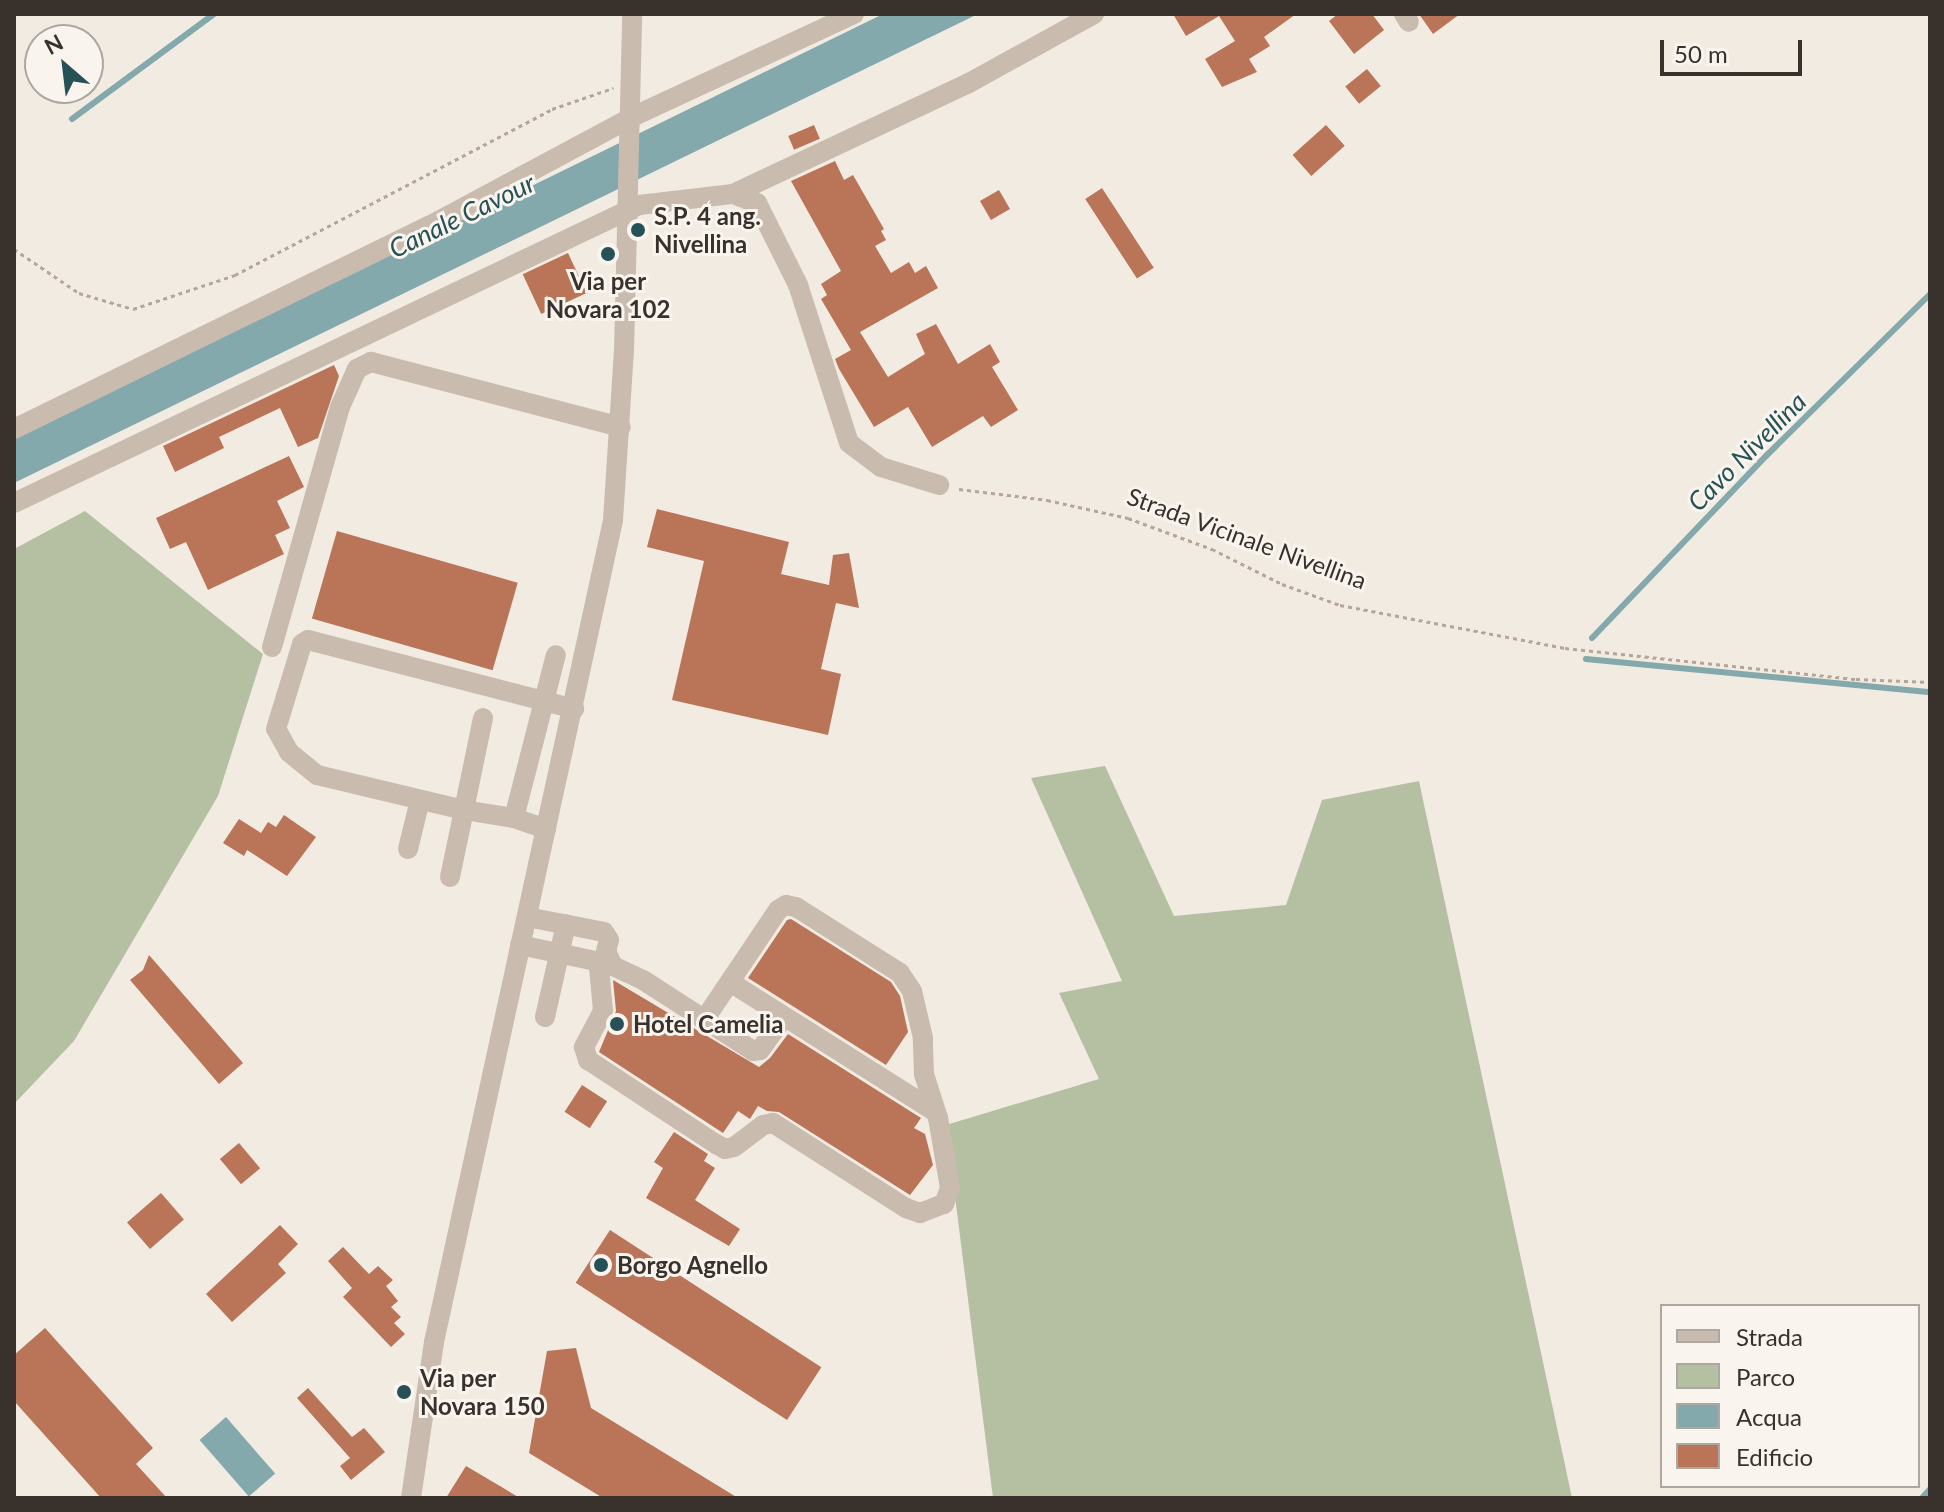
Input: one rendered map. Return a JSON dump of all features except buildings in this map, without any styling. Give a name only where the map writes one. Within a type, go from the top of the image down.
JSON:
[{"type":"street","points":[[411,1498],[434,1342],[613,520],[621,427],[632,14]]},
{"type":"street","points":[[14,429],[854,14]]},
{"type":"street","points":[[14,503],[627,203],[639,205],[733,194],[956,89],[1094,14]]},
{"type":"street","points":[[733,194],[757,203],[798,285],[849,443],[881,467],[939,485]]},
{"type":"street","points":[[272,647],[340,407],[357,369],[371,362],[621,427]]},
{"type":"street","points":[[546,829],[514,818],[464,810],[317,775],[289,752],[276,729],[302,644],[318,641],[574,709]]},
{"type":"street","points":[[514,818],[556,655]]},
{"type":"street","points":[[450,877],[483,718]]},
{"type":"street","points":[[408,849],[420,800]]},
{"type":"street","points":[[520,945],[595,961],[599,967],[603,1011],[584,1047],[588,1060],[725,1149],[739,1145],[763,1125],[780,1125],[906,1208],[920,1213],[944,1204],[950,1195],[924,1074],[923,1038],[910,983],[809,915],[786,905],[778,910],[704,1020]]},
{"type":"street","points":[[527,917],[604,932],[609,940],[606,951],[613,966],[753,1051],[760,1050],[783,1018]]},
{"type":"street","points":[[545,1017],[566,924]]},
{"type":"street","points":[[730,982],[934,1111]]},
{"type":"path","points":[[14,249],[79,293],[133,309],[235,275],[552,109],[630,82]]},
{"type":"path","name":"Strada Vicinale Nivellina","points":[[939,485],[1047,500],[1128,518],[1212,549],[1282,584],[1340,605],[1565,648],[1856,679],[1930,682]]},
{"type":"green space","points":[[85,511],[263,654],[218,796],[74,1041],[14,1104],[14,549]]},
{"type":"green space","points":[[1105,766],[1174,916],[1286,905],[1322,800],[1419,781],[1572,1498],[993,1498],[946,1125],[1099,1079],[1059,993],[1122,981],[1031,778]]},
{"type":"water","points":[[883,14],[978,14],[14,483],[14,439]]},
{"type":"water","points":[[226,1417],[275,1474],[249,1497],[200,1440]]},
{"type":"waterway","points":[[72,119],[214,14]]},
{"type":"waterway","name":"Cavo Nivellina","points":[[1592,638],[1767,455],[1930,294]]},
{"type":"waterway","name":"Cavo Nivellina","points":[[1586,659],[1930,692]]},
{"type":"waterway","name":"Cavo Nivellina","points":[[1922,1498],[1930,1489]]},
{"type":"place","name":"S.P. 4 ang. Nivellina","points":[[638,230]]},
{"type":"place","name":"Via per Novara 102","points":[[608,254]]},
{"type":"place","name":"Hotel Camelia","points":[[617,1024]]},
{"type":"place","name":"Borgo Agnello","points":[[601,1265]]},
{"type":"place","name":"Via per Novara 150","points":[[404,1392]]},
{"type":"water label","name":"Canale Cavour","points":[[462,216]]}]
